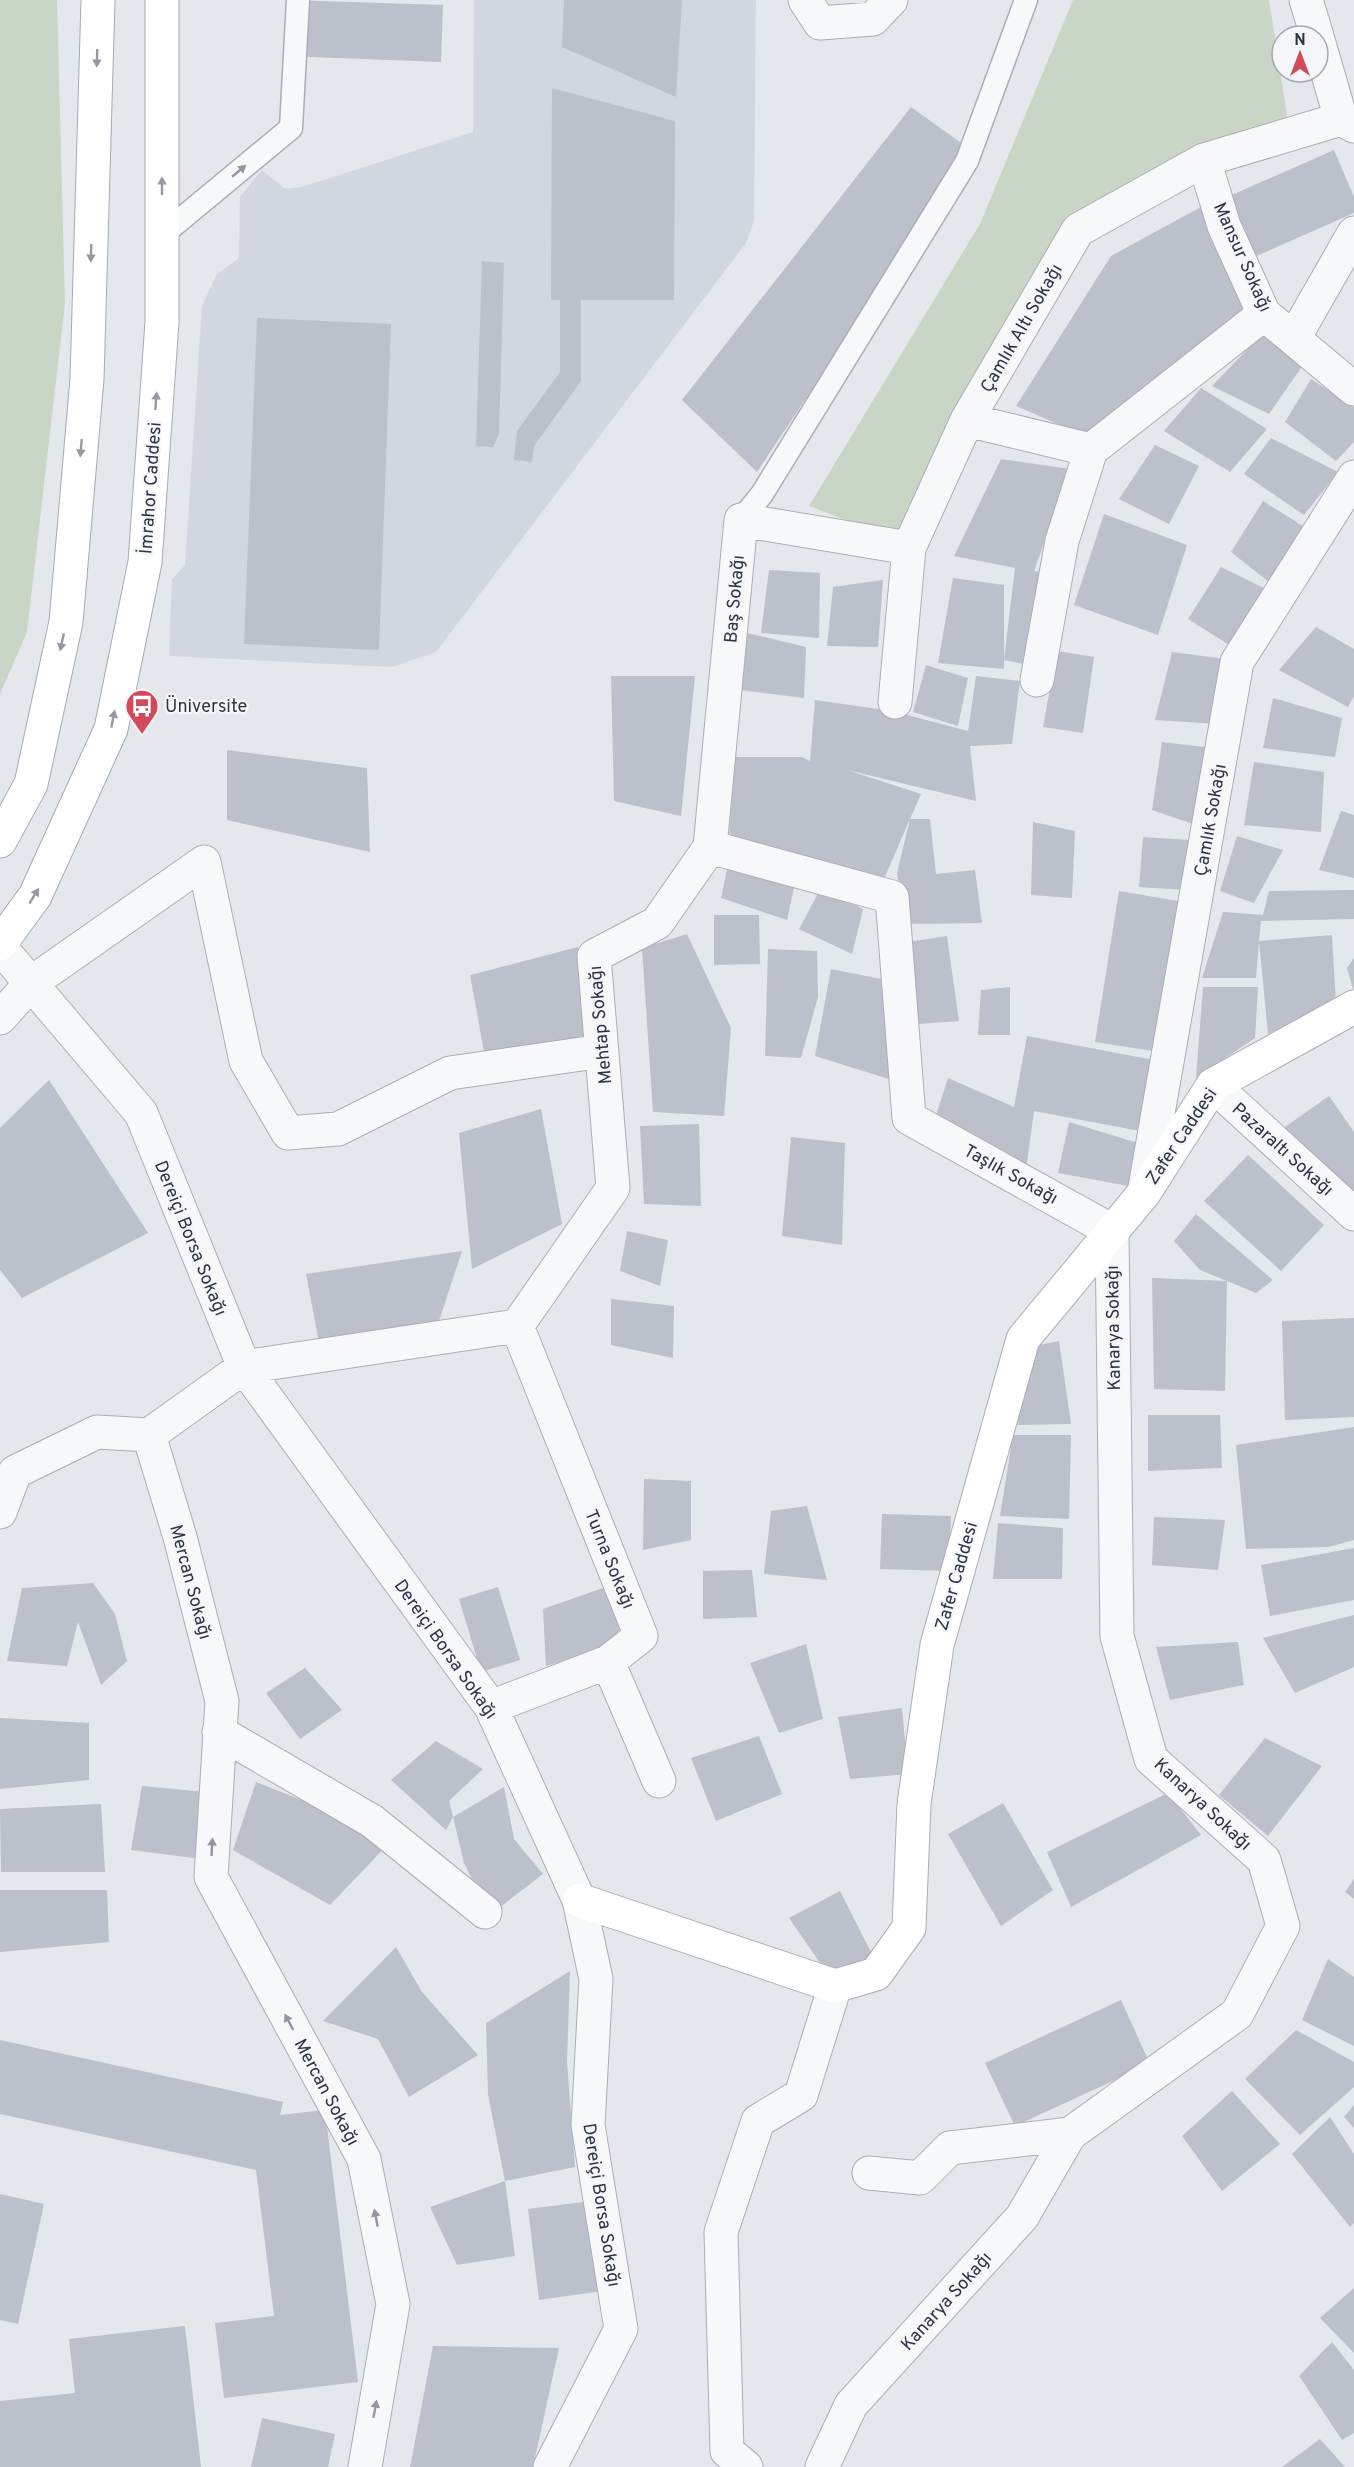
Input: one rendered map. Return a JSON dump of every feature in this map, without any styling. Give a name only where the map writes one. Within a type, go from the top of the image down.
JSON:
[{"type":"main road","points":[[0,841],[31,784],[66,622],[87,379],[98,0]]},
{"type":"main road","name":"İmrahor Caddesi","points":[[0,946],[35,896],[111,729],[145,561],[162,322],[162,0]]},
{"type":"main road","name":"Zafer Caddesi","points":[[835,1986],[876,1974],[909,1928],[914,1804],[937,1645],[1023,1340],[1144,1193],[1213,1085],[1354,1007]]},
{"type":"main road","points":[[579,1900],[835,1986]]},
{"type":"street","points":[[805,0],[820,23],[873,19],[891,0]]},
{"type":"street","points":[[1306,0],[1313,24]]},
{"type":"street","points":[[1330,74],[1347,122]]},
{"type":"street","name":"Çamlık Altı Sokağı","points":[[895,702],[909,548],[967,420],[1078,230],[1204,160],[1347,122]]},
{"type":"street","name":"Mansur Sokağı","points":[[1204,160],[1224,226],[1264,314],[1354,389]]},
{"type":"street","points":[[1294,339],[1354,233]]},
{"type":"street","points":[[1037,680],[1062,541],[1091,450],[1264,314]]},
{"type":"street","points":[[967,420],[1091,450]]},
{"type":"street","name":"Çamlık Sokağı","points":[[1144,1193],[1237,662],[1354,477]]},
{"type":"street","points":[[741,520],[909,548]]},
{"type":"street","name":"Baş Sokağı","points":[[710,847],[741,520]]},
{"type":"street","name":"Mehtap Sokağı","points":[[518,1326],[613,1188],[594,956],[657,923],[710,847]]},
{"type":"street","name":"Taşlık Sokağı","points":[[710,847],[892,897],[909,1118],[1112,1231]]},
{"type":"street","points":[[0,1018],[31,983],[204,862],[246,1061],[288,1133],[338,1129],[450,1073],[602,1051]]},
{"type":"street","name":"Dereiçi Borsa Sokağı","points":[[0,946],[141,1113],[244,1367],[491,1707],[579,1900],[596,1979],[588,2125],[621,2329],[550,2467]]},
{"type":"street","name":"Pazaraltı Sokağı","points":[[1213,1085],[1354,1214]]},
{"type":"street","name":"Kanarya Sokağı","points":[[822,2467],[851,2405],[1022,2217],[1070,2134],[1237,2014],[1282,1926],[1264,1860],[1151,1759],[1117,1636],[1112,1231]]},
{"type":"street","points":[[0,1512],[15,1472],[97,1432],[149,1435],[244,1367],[518,1326]]},
{"type":"street","name":"Turna Sokağı","points":[[491,1707],[608,1662],[641,1636],[518,1326]]},
{"type":"street","name":"Mercan Sokağı","points":[[149,1435],[180,1537],[222,1701],[211,1877],[364,2159],[393,2304],[365,2467]]},
{"type":"street","points":[[608,1662],[659,1781]]},
{"type":"street","points":[[219,1732],[372,1821],[485,1912]]},
{"type":"street","points":[[746,2467],[727,2451],[721,2232],[758,2121],[801,2095],[835,1986]]},
{"type":"street","name":"Kanarya Sokağı","points":[[869,2173],[920,2178],[950,2148],[1070,2134]]},
{"type":"lane","points":[[162,235],[291,128],[298,0]]},
{"type":"lane","points":[[741,520],[762,494],[968,162],[1026,0]]},
{"type":"shaded area","points":[[474,0],[756,0],[754,221],[746,243],[436,652],[392,667],[169,656],[172,579],[185,565],[202,306],[217,274],[239,258],[240,197],[262,170],[285,189],[302,187],[473,132]]},
{"type":"green space","points":[[0,0],[57,0],[65,303],[27,632],[0,694]]},
{"type":"green space","points":[[1073,0],[1269,0],[1273,24],[1270,24],[1270,84],[1282,84],[1288,121],[1079,222],[896,539],[809,506],[980,224]]},
{"type":"building","points":[[288,0],[443,5],[441,62],[286,56]]},
{"type":"building","points":[[564,0],[682,0],[676,97],[562,47]]},
{"type":"building","points":[[552,88],[675,121],[674,300],[581,300],[581,381],[534,446],[532,462],[514,460],[517,431],[560,372],[560,300],[551,300]]},
{"type":"building","points":[[911,107],[971,150],[757,472],[682,400]]},
{"type":"building","points":[[1334,150],[1354,197],[1354,213],[1252,258],[1225,198]]},
{"type":"building","points":[[1210,202],[1248,315],[1086,436],[1016,406],[1111,256]]},
{"type":"building","points":[[482,261],[504,263],[499,434],[493,447],[476,446]]},
{"type":"building","points":[[257,318],[391,324],[379,650],[244,644]]},
{"type":"building","points":[[1263,333],[1303,365],[1269,414],[1212,386]]},
{"type":"building","points":[[1311,379],[1354,407],[1354,442],[1336,461],[1285,422]]},
{"type":"building","points":[[1201,388],[1267,429],[1230,472],[1164,431]]},
{"type":"building","points":[[1271,438],[1338,472],[1304,515],[1244,474]]},
{"type":"building","points":[[1155,445],[1199,466],[1169,524],[1119,499]]},
{"type":"building","points":[[1001,459],[1071,469],[1034,571],[1056,574],[1039,667],[1004,660],[1015,568],[954,556]]},
{"type":"building","points":[[1263,501],[1303,526],[1274,586],[1231,552]]},
{"type":"building","points":[[1104,514],[1187,545],[1158,635],[1074,605]]},
{"type":"building","points":[[1221,567],[1270,591],[1234,648],[1188,619]]},
{"type":"building","points":[[769,570],[820,573],[819,638],[761,633]]},
{"type":"building","points":[[953,578],[1004,585],[1004,669],[938,663]]},
{"type":"building","points":[[883,580],[878,647],[827,646],[833,587]]},
{"type":"building","points":[[1316,627],[1354,649],[1354,696],[1348,707],[1279,670]]},
{"type":"building","points":[[747,633],[806,647],[804,698],[739,690]]},
{"type":"building","points":[[1057,651],[1094,657],[1083,733],[1043,727]]},
{"type":"building","points":[[1172,652],[1226,659],[1217,724],[1155,720]]},
{"type":"building","points":[[926,665],[968,678],[958,726],[913,712]]},
{"type":"building","points":[[611,676],[695,676],[681,816],[614,801]]},
{"type":"building","points":[[976,676],[1020,681],[1012,744],[970,746],[976,801],[847,770],[921,794],[884,879],[729,838],[735,757],[802,757],[810,761],[815,700],[892,711],[968,731]]},
{"type":"building","points":[[1273,698],[1342,718],[1335,757],[1263,748]]},
{"type":"building","points":[[1162,742],[1213,748],[1208,829],[1152,810]]},
{"type":"building","points":[[227,750],[367,768],[370,852],[227,820]]},
{"type":"building","points":[[1254,762],[1324,772],[1321,832],[1244,825]]},
{"type":"building","points":[[1341,811],[1354,815],[1354,878],[1319,870]]},
{"type":"building","points":[[910,819],[930,819],[936,874],[975,870],[982,923],[906,924],[897,873]]},
{"type":"building","points":[[1033,822],[1075,831],[1072,898],[1031,895]]},
{"type":"building","points":[[1237,836],[1283,850],[1254,903],[1220,891]]},
{"type":"building","points":[[1143,837],[1190,840],[1187,890],[1139,887]]},
{"type":"building","points":[[729,860],[795,883],[787,920],[721,898]]},
{"type":"building","points":[[821,888],[863,909],[852,954],[799,929]]},
{"type":"building","points":[[1354,890],[1354,919],[1261,921],[1256,978],[1202,978],[1223,912],[1263,915],[1269,891]]},
{"type":"building","points":[[1119,891],[1178,901],[1153,1051],[1095,1042]]},
{"type":"building","points":[[714,915],[759,915],[760,964],[714,965]]},
{"type":"building","points":[[687,934],[731,1028],[724,1116],[653,1112],[642,948]]},
{"type":"building","points":[[1332,935],[1336,1004],[1268,1034],[1259,941]]},
{"type":"building","points":[[947,936],[959,1021],[917,1024],[908,942]]},
{"type":"building","points":[[578,947],[602,1051],[487,1068],[470,975]]},
{"type":"building","points":[[768,949],[817,951],[818,997],[801,1058],[765,1056]]},
{"type":"building","points":[[1354,958],[1354,989],[1353,989],[1347,968]]},
{"type":"building","points":[[831,969],[886,980],[892,1080],[815,1056]]},
{"type":"building","points":[[1010,987],[1010,1035],[978,1035],[981,990]]},
{"type":"building","points":[[1203,987],[1258,987],[1255,1038],[1196,1078]]},
{"type":"building","points":[[1027,1036],[1154,1060],[1140,1131],[1034,1111],[1026,1170],[935,1118],[948,1078],[1014,1107]]},
{"type":"building","points":[[49,1080],[148,1233],[22,1298],[0,1270],[0,1128]]},
{"type":"building","points":[[1329,1096],[1354,1132],[1354,1202],[1275,1134]]},
{"type":"building","points":[[541,1109],[562,1224],[472,1269],[459,1133]]},
{"type":"building","points":[[1069,1122],[1141,1144],[1134,1187],[1058,1173]]},
{"type":"building","points":[[699,1124],[701,1206],[644,1204],[640,1126]]},
{"type":"building","points":[[791,1137],[845,1143],[842,1245],[782,1236]]},
{"type":"building","points":[[1248,1155],[1324,1225],[1281,1271],[1204,1201]]},
{"type":"building","points":[[1196,1214],[1273,1280],[1256,1293],[1200,1270],[1174,1241]]},
{"type":"building","points":[[627,1231],[668,1240],[660,1286],[620,1271]]},
{"type":"building","points":[[462,1251],[438,1324],[320,1348],[306,1274]]},
{"type":"building","points":[[1152,1278],[1227,1281],[1225,1391],[1154,1389]]},
{"type":"building","points":[[611,1299],[674,1306],[673,1358],[611,1345]]},
{"type":"building","points":[[1354,1318],[1354,1417],[1285,1420],[1282,1321]]},
{"type":"building","points":[[1059,1341],[1071,1424],[1017,1425],[1030,1347]]},
{"type":"building","points":[[1148,1415],[1220,1415],[1222,1468],[1148,1471]]},
{"type":"building","points":[[1354,1427],[1354,1540],[1328,1547],[1246,1549],[1236,1445]]},
{"type":"building","points":[[1013,1435],[1071,1435],[1069,1519],[1000,1516]]},
{"type":"building","points":[[644,1479],[691,1481],[691,1540],[643,1550]]},
{"type":"building","points":[[807,1506],[827,1580],[764,1574],[771,1511]]},
{"type":"building","points":[[882,1514],[951,1516],[949,1571],[880,1569]]},
{"type":"building","points":[[1154,1517],[1225,1520],[1218,1570],[1152,1565]]},
{"type":"building","points":[[998,1523],[1063,1528],[1062,1579],[993,1579]]},
{"type":"building","points":[[1354,1548],[1354,1600],[1270,1616],[1261,1565]]},
{"type":"building","points":[[752,1570],[757,1617],[703,1619],[703,1571]]},
{"type":"building","points":[[620,1582],[641,1636],[546,1666],[543,1609]]},
{"type":"building","points":[[93,1583],[115,1614],[127,1661],[101,1685],[78,1622],[67,1666],[7,1661],[22,1588]]},
{"type":"building","points":[[498,1587],[520,1660],[481,1672],[459,1599]]},
{"type":"building","points":[[1354,1615],[1354,1667],[1295,1693],[1263,1638]]},
{"type":"building","points":[[1238,1642],[1244,1685],[1170,1700],[1156,1647]]},
{"type":"building","points":[[806,1644],[823,1719],[779,1733],[750,1663]]},
{"type":"building","points":[[305,1668],[342,1710],[300,1739],[266,1693]]},
{"type":"building","points":[[902,1708],[908,1774],[850,1779],[838,1717]]},
{"type":"building","points":[[0,1718],[89,1723],[89,1780],[0,1789]]},
{"type":"building","points":[[759,1736],[782,1794],[716,1821],[691,1758]]},
{"type":"building","points":[[1265,1738],[1322,1766],[1268,1836],[1219,1795]]},
{"type":"building","points":[[436,1741],[483,1769],[449,1801],[453,1817],[446,1830],[391,1780]]},
{"type":"building","points":[[256,1782],[395,1837],[330,1905],[233,1850]]},
{"type":"building","points":[[142,1786],[206,1792],[202,1859],[131,1850]]},
{"type":"building","points":[[504,1787],[514,1839],[543,1874],[490,1915],[464,1863],[453,1817]]},
{"type":"building","points":[[1168,1793],[1201,1835],[1071,1907],[1047,1852]]},
{"type":"building","points":[[1003,1803],[1053,1890],[1001,1926],[948,1834]]},
{"type":"building","points":[[101,1804],[105,1872],[1,1872],[0,1809]]},
{"type":"building","points":[[1354,1879],[1354,1899],[1345,1892]]},
{"type":"building","points":[[0,1890],[107,1890],[109,1942],[0,1952]]},
{"type":"building","points":[[840,1891],[877,1964],[827,1973],[789,1918]]},
{"type":"building","points":[[396,1947],[422,1992],[478,2055],[409,2097],[378,2039],[323,2021]]},
{"type":"building","points":[[1328,1959],[1354,1977],[1354,2046],[1302,2020]]},
{"type":"building","points":[[570,1971],[567,2062],[575,2167],[505,2181],[488,2094],[486,2023]]},
{"type":"building","points":[[1121,2000],[1150,2064],[1015,2126],[985,2063]]},
{"type":"building","points":[[1296,2030],[1354,2062],[1354,2087],[1300,2135],[1245,2079]]},
{"type":"building","points":[[0,2040],[283,2102],[280,2115],[325,2110],[358,2382],[224,2398],[215,2323],[274,2316],[256,2170],[0,2114]]},
{"type":"building","points":[[1232,2091],[1280,2144],[1222,2191],[1182,2136]]},
{"type":"building","points":[[1354,2105],[1354,2128],[1344,2117]]},
{"type":"building","points":[[1330,2117],[1354,2154],[1354,2223],[1350,2227],[1292,2154]]},
{"type":"building","points":[[505,2181],[515,2256],[457,2265],[430,2207]]},
{"type":"building","points":[[0,2194],[44,2204],[18,2324],[0,2320]]},
{"type":"building","points":[[591,2201],[602,2291],[539,2300],[528,2209]]},
{"type":"building","points":[[1354,2288],[1354,2353],[1320,2318]]},
{"type":"building","points":[[185,2326],[201,2467],[0,2467],[0,2401],[75,2393],[69,2339]]},
{"type":"building","points":[[1332,2342],[1354,2370],[1354,2433],[1342,2440],[1299,2376]]},
{"type":"building","points":[[433,2346],[559,2348],[533,2467],[410,2467]]},
{"type":"building","points":[[262,2418],[335,2434],[328,2467],[251,2467]]},
{"type":"building","points":[[1320,2439],[1345,2467],[1282,2467]]},
{"type":"place","name":"Üniversite","points":[[142,735]]}]
